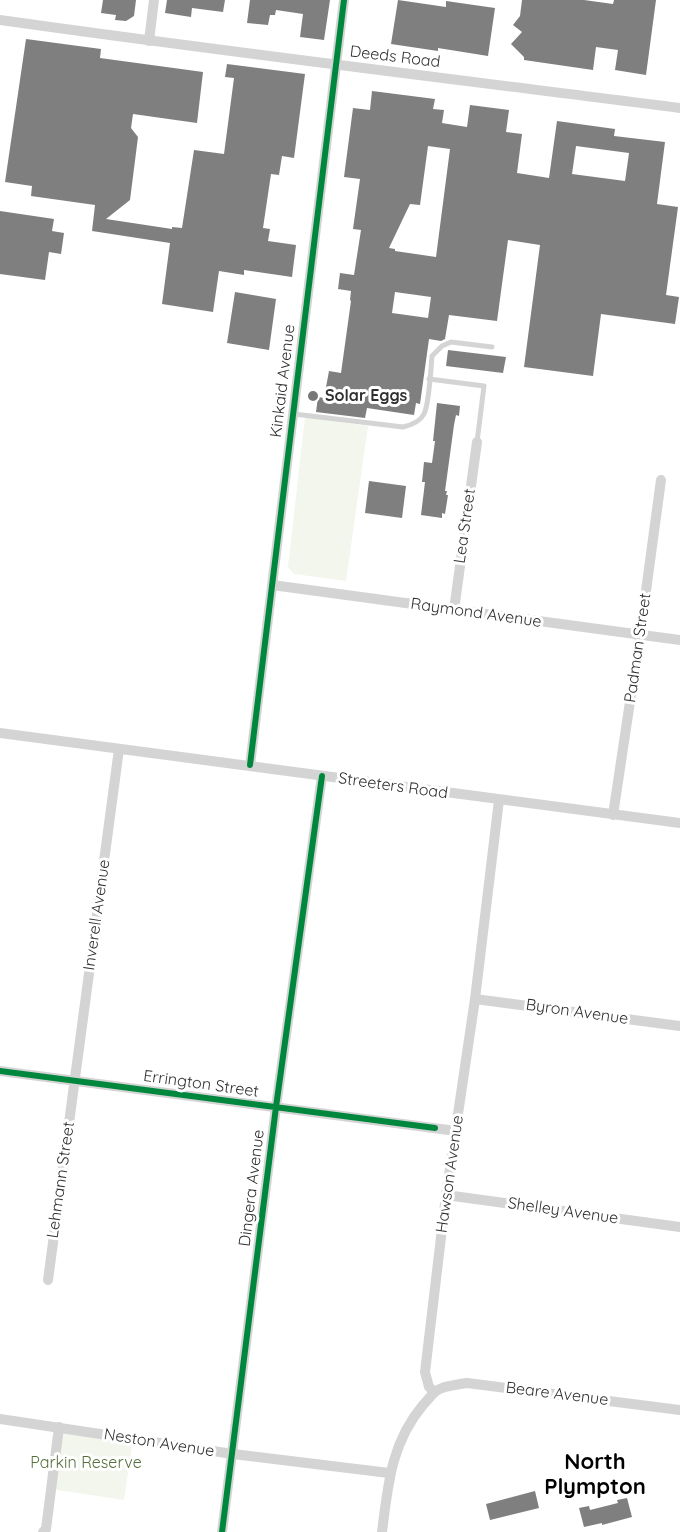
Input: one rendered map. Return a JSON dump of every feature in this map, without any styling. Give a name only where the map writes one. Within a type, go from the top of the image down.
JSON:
[{"type":"street","points":[[149,41],[154,0]]},
{"type":"street","name":"Kinkaid Avenue","points":[[250,765],[344,0]]},
{"type":"street","name":"Deeds Road","points":[[0,20],[680,108]]},
{"type":"street","name":"Lea Street","points":[[454,610],[477,442]]},
{"type":"street","name":"Padman Street","points":[[613,815],[661,480]]},
{"type":"street","name":"Raymond Avenue","points":[[272,585],[680,640]]},
{"type":"street","name":"Streeters Road","points":[[0,733],[680,824]]},
{"type":"street","name":"Inverell Avenue","points":[[75,1081],[119,748]]},
{"type":"street","name":"Dingera Avenue","points":[[222,1532],[276,1107],[322,776]]},
{"type":"street","name":"Hawson Avenue","points":[[435,1392],[429,1387],[425,1372],[499,800]]},
{"type":"street","name":"Byron Avenue","points":[[475,999],[680,1026]]},
{"type":"street","name":"Errington Street","points":[[0,1071],[456,1131]]},
{"type":"street","name":"Lehmann Street","points":[[48,1280],[75,1081]]},
{"type":"street","name":"Shelley Avenue","points":[[446,1196],[680,1227]]},
{"type":"street","name":"Beare Avenue","points":[[435,1392],[446,1387],[467,1383],[680,1410]]},
{"type":"street","points":[[382,1532],[390,1473],[403,1437],[413,1418],[435,1392]]},
{"type":"street","name":"Neston Avenue","points":[[0,1419],[233,1454],[390,1473]]},
{"type":"street","points":[[43,1532],[46,1529],[59,1427]]},
{"type":"lane","points":[[292,414],[403,427],[410,425],[421,419],[424,413],[432,356],[442,346],[452,342],[492,347]]},
{"type":"lane","points":[[429,379],[484,386],[477,442]]},
{"type":"green space","points":[[305,417],[368,426],[346,581],[294,574],[288,567]]},
{"type":"green space","name":"Parkin Reserve","points":[[59,1427],[133,1439],[124,1500],[51,1489]]},
{"type":"building","points":[[103,0],[136,0],[134,16],[126,21],[115,20],[116,15],[101,13]]},
{"type":"building","points":[[167,0],[225,0],[223,12],[192,8],[191,17],[165,13]]},
{"type":"building","points":[[250,0],[330,0],[324,40],[300,37],[303,14],[276,10],[275,15],[270,15],[268,25],[247,23]]},
{"type":"building","points":[[398,0],[446,7],[446,1],[495,8],[488,56],[438,48],[438,51],[391,44]]},
{"type":"building","points":[[522,0],[584,0],[613,4],[614,0],[656,0],[646,75],[615,70],[618,50],[596,47],[593,70],[524,60],[524,57],[511,44],[522,32],[513,25],[520,16]]},
{"type":"building","points":[[26,39],[101,49],[100,58],[203,72],[197,123],[133,114],[131,128],[138,137],[130,200],[106,219],[172,229],[172,227],[182,228],[194,150],[224,154],[234,78],[225,77],[227,64],[305,74],[294,158],[282,156],[279,175],[271,174],[263,228],[270,229],[268,241],[296,245],[292,277],[244,270],[244,275],[219,271],[213,312],[162,304],[170,243],[92,231],[95,205],[31,196],[32,186],[5,182]]},
{"type":"building","points":[[372,91],[435,99],[433,109],[444,110],[442,123],[467,127],[470,105],[509,110],[506,132],[522,134],[517,173],[549,178],[557,121],[615,129],[614,136],[665,142],[657,204],[678,207],[666,295],[679,297],[675,324],[601,314],[593,376],[524,367],[540,245],[508,240],[497,321],[449,315],[445,339],[441,341],[429,339],[420,404],[416,403],[414,415],[367,408],[365,418],[316,412],[318,397],[324,398],[329,371],[341,373],[351,291],[338,289],[340,273],[354,275],[361,230],[353,229],[360,179],[344,177],[353,108],[370,110]],"holes":[[[428,146],[450,149],[436,257],[395,251],[389,248],[410,204],[420,205]],[[576,146],[629,153],[625,181],[572,174]],[[395,292],[431,297],[428,318],[392,313]]]},
{"type":"building","points":[[0,211],[54,219],[52,231],[64,233],[61,254],[49,252],[45,280],[0,274]]},
{"type":"building","points":[[235,292],[276,299],[269,350],[227,343]]},
{"type":"building","points":[[448,350],[506,357],[503,373],[446,366]]},
{"type":"building","points":[[437,403],[460,406],[459,416],[456,415],[454,425],[445,491],[448,495],[445,514],[442,513],[442,518],[421,515],[425,482],[422,482],[424,462],[432,463]]},
{"type":"building","points":[[369,481],[406,486],[402,518],[365,513]]},
{"type":"building","points":[[535,1491],[539,1508],[490,1520],[486,1504]]},
{"type":"building","points":[[627,1498],[632,1517],[584,1527],[579,1508],[589,1506],[590,1510],[618,1503],[617,1500]]},
{"type":"cycle path","points":[[250,765],[344,0]]},
{"type":"cycle path","points":[[222,1532],[276,1107],[322,776]]},
{"type":"cycle path","points":[[0,1071],[435,1128]]},
{"type":"place","name":"Solar Eggs","points":[[313,396]]},
{"type":"district","name":"North Plympton","points":[[595,1474]]}]
